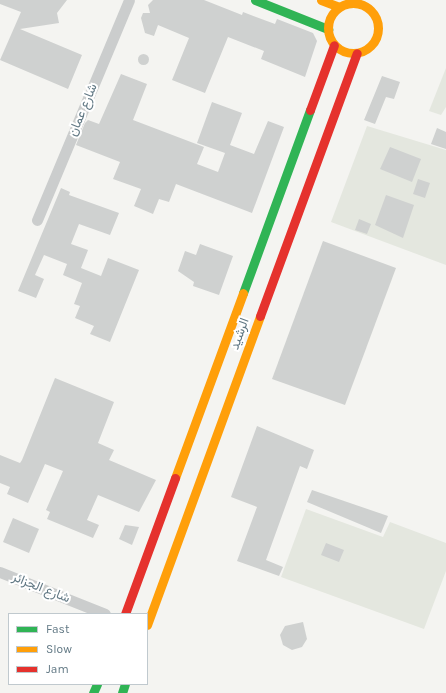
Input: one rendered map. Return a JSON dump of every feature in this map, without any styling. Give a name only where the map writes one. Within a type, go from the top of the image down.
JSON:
[{"type":"main road","points":[[255,0],[328,29]]},
{"type":"main road","points":[[322,0],[339,7]]},
{"type":"main road","points":[[376,16],[364,5],[356,1],[339,7],[328,20],[328,29],[334,45],[349,53],[357,53],[376,39],[376,16],[379,0]]},
{"type":"main road","name":"الرشيد","points":[[125,613],[334,45]]},
{"type":"main road","name":"الرشيد","points":[[148,621],[357,53]]},
{"type":"street","name":"شارع عمان","points":[[37,220],[129,0]]},
{"type":"street","name":"شارع الجزائر","points":[[0,572],[102,613]]},
{"type":"shaded area","points":[[446,68],[446,107],[441,115],[429,111]]},
{"type":"shaded area","points":[[367,126],[446,150],[446,265],[331,222]]},
{"type":"shaded area","points":[[306,509],[383,537],[390,522],[446,543],[446,571],[424,629],[281,577]]},
{"type":"building","points":[[0,0],[67,0],[57,13],[59,23],[20,29],[82,55],[68,89],[0,60],[21,12],[0,4]]},
{"type":"building","points":[[153,0],[204,0],[242,15],[243,12],[275,24],[277,19],[313,33],[317,41],[305,77],[261,59],[264,51],[228,37],[205,93],[172,80],[189,38],[158,25],[154,36],[145,33],[141,18],[143,13],[150,13],[148,5]]},
{"type":"building","points":[[141,54],[145,54],[147,55],[147,63],[141,64],[138,61],[138,57]]},
{"type":"building","points":[[121,74],[147,84],[133,120],[204,147],[197,164],[218,172],[225,153],[197,143],[212,102],[242,113],[230,145],[254,154],[268,121],[284,127],[252,213],[176,184],[169,202],[159,199],[153,214],[134,206],[141,189],[113,179],[120,162],[76,145],[85,123],[88,120],[99,124]]},
{"type":"building","points":[[382,76],[400,82],[394,99],[386,97],[375,124],[364,120]]},
{"type":"building","points":[[437,128],[446,132],[446,149],[431,144]]},
{"type":"building","points":[[390,147],[421,159],[412,182],[380,169]]},
{"type":"building","points":[[418,179],[430,183],[425,198],[413,194]]},
{"type":"building","points":[[61,188],[70,192],[69,195],[119,213],[110,235],[79,224],[71,244],[88,250],[81,268],[101,276],[108,258],[139,270],[110,342],[90,334],[94,326],[75,318],[80,306],[74,304],[82,283],[63,275],[67,264],[44,255],[35,275],[44,279],[36,298],[18,291]]},
{"type":"building","points":[[386,195],[414,205],[403,238],[375,225]]},
{"type":"building","points":[[359,219],[371,224],[367,234],[355,230]]},
{"type":"building","points":[[323,241],[396,268],[345,405],[272,379]]},
{"type":"building","points":[[200,244],[233,256],[219,295],[193,286],[194,282],[178,271],[185,251],[196,255]]},
{"type":"building","points":[[55,378],[114,402],[98,443],[114,450],[109,460],[156,480],[139,512],[98,495],[87,520],[99,525],[93,538],[47,519],[50,512],[46,510],[63,471],[45,464],[28,503],[7,494],[10,487],[0,483],[0,455],[20,463]]},
{"type":"building","points":[[257,426],[314,450],[307,469],[300,466],[266,560],[283,567],[279,576],[237,561],[257,507],[231,497]]},
{"type":"building","points":[[312,490],[388,516],[381,533],[307,502]]},
{"type":"building","points":[[13,518],[39,529],[29,553],[3,542]]},
{"type":"building","points":[[125,525],[139,527],[132,545],[119,539]]},
{"type":"building","points":[[326,543],[344,550],[339,562],[321,555]]},
{"type":"building","points":[[303,622],[307,639],[302,647],[292,650],[283,645],[280,635],[285,626]]},
{"type":"traffic: fast","points":[[255,0],[328,29]]},
{"type":"traffic: fast","points":[[243,293],[310,110]]},
{"type":"traffic: fast","points":[[93,693],[97,685]]},
{"type":"traffic: fast","points":[[122,693],[125,685]]},
{"type":"traffic: slow","points":[[321,0],[339,7]]},
{"type":"traffic: slow","points":[[348,3],[358,3],[371,10],[378,23],[378,28],[378,33],[371,46],[358,53],[348,53],[339,49],[332,42],[328,33],[328,23],[332,14],[339,7],[348,3]]},
{"type":"traffic: slow","points":[[175,478],[243,293]]},
{"type":"traffic: slow","points":[[148,622],[260,316]]},
{"type":"traffic: jam","points":[[310,110],[334,45]]},
{"type":"traffic: jam","points":[[260,316],[357,53]]},
{"type":"traffic: jam","points":[[125,613],[175,478]]}]
